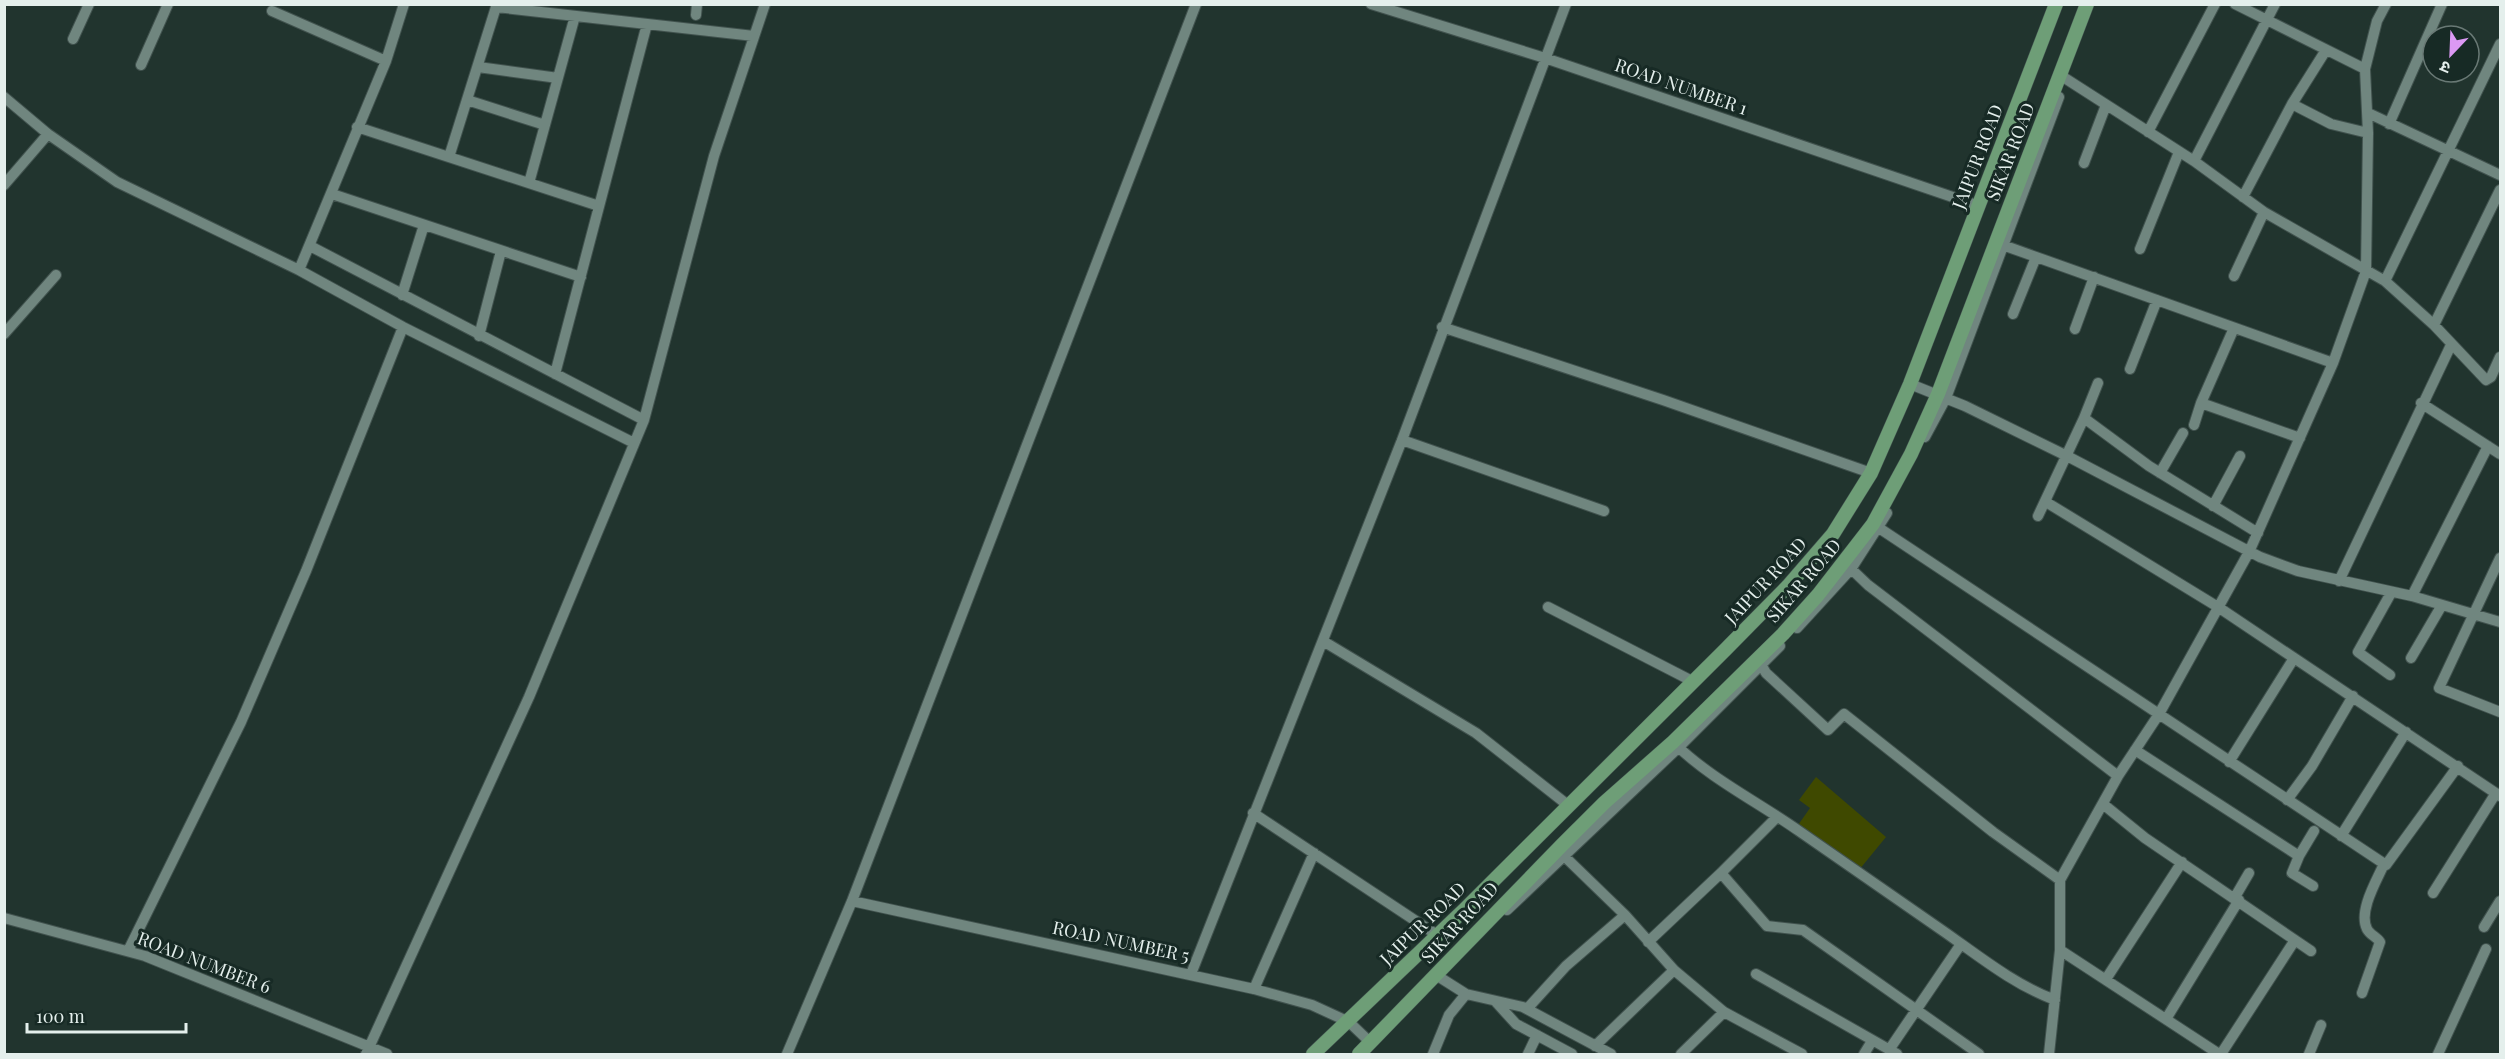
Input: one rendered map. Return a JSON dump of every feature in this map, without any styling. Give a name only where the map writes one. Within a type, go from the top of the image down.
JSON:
[{"type":"main road","name":"JAIPUR ROAD","points":[[1313,1054],[1349,1022],[1725,650],[1818,552],[1845,515],[1871,473],[1910,384],[2056,4]]},
{"type":"main road","name":"SIKAR ROAD","points":[[1359,1054],[1469,938],[1560,852],[1604,802],[1676,745],[1759,662],[1848,566],[1876,526],[1942,396],[2063,77],[2087,4]]},
{"type":"street","points":[[73,39],[89,4]]},
{"type":"street","points":[[141,65],[168,4]]},
{"type":"street","points":[[299,270],[386,61],[404,4]]},
{"type":"street","points":[[368,1051],[547,655],[644,420],[714,156],[765,4]]},
{"type":"street","points":[[787,1054],[852,901],[1196,4]]},
{"type":"street","name":"ROAD NUMBER 1","points":[[1371,4],[1545,58],[1979,206]]},
{"type":"street","points":[[1191,974],[1252,813],[1402,440],[1442,327],[1566,4]]},
{"type":"street","points":[[2094,4],[2063,77],[2194,161],[2264,212],[2385,281],[2434,325],[2486,380],[2491,377],[2500,357]]},
{"type":"street","points":[[2148,132],[2214,4]]},
{"type":"street","points":[[2235,4],[2365,69]]},
{"type":"street","points":[[2194,161],[2275,4]]},
{"type":"street","points":[[2051,1053],[2060,950],[2060,880],[2118,776],[2159,714],[2249,552],[2333,363],[2366,271],[2368,133],[2365,69],[2377,21],[2386,4]]},
{"type":"street","points":[[2389,124],[2442,4]]},
{"type":"street","points":[[449,157],[496,7],[754,36]]},
{"type":"street","points":[[272,11],[386,61]]},
{"type":"street","points":[[529,183],[576,16]]},
{"type":"street","points":[[555,374],[648,24]]},
{"type":"street","points":[[2385,281],[2500,45]]},
{"type":"street","points":[[2243,197],[2292,104],[2326,50]]},
{"type":"street","points":[[478,67],[558,78]]},
{"type":"street","points":[[4,97],[48,134],[117,182],[299,270],[403,327],[634,443]]},
{"type":"street","points":[[467,100],[545,125]]},
{"type":"street","points":[[2292,104],[2331,124],[2368,133]]},
{"type":"street","points":[[2084,163],[2106,105]]},
{"type":"street","points":[[2367,114],[2500,175]]},
{"type":"street","points":[[357,127],[599,206]]},
{"type":"street","points":[[4,186],[48,134]]},
{"type":"street","points":[[2140,249],[2180,152]]},
{"type":"street","points":[[2434,325],[2500,190]]},
{"type":"street","points":[[332,195],[581,277]]},
{"type":"street","points":[[2234,276],[2264,212]]},
{"type":"street","points":[[402,296],[424,225]]},
{"type":"street","points":[[1999,243],[2333,363]]},
{"type":"street","points":[[310,246],[402,296],[644,420]]},
{"type":"street","points":[[479,336],[501,251]]},
{"type":"street","points":[[2013,314],[2036,256]]},
{"type":"street","points":[[4,334],[56,275]]},
{"type":"street","points":[[2075,329],[2094,278]]},
{"type":"street","points":[[2130,369],[2157,300]]},
{"type":"street","points":[[128,951],[241,722],[306,571],[403,327]]},
{"type":"street","points":[[1442,327],[1663,400],[1871,473]]},
{"type":"street","points":[[2194,424],[2234,328]]},
{"type":"street","points":[[2339,581],[2421,403],[2451,345]]},
{"type":"street","points":[[2038,516],[2098,383]]},
{"type":"street","points":[[1910,384],[1942,396],[2067,456],[2249,552],[2298,571],[2412,596],[2500,622]]},
{"type":"street","points":[[2421,403],[2500,454]]},
{"type":"street","points":[[2201,404],[2300,438]]},
{"type":"street","points":[[2084,418],[2160,473],[2258,533]]},
{"type":"street","points":[[2160,473],[2183,433]]},
{"type":"street","points":[[1402,440],[1604,511]]},
{"type":"street","points":[[2412,596],[2488,446]]},
{"type":"street","points":[[2213,506],[2240,456]]},
{"type":"street","points":[[2046,502],[2218,607],[2498,794],[2433,893]]},
{"type":"street","points":[[1876,526],[2384,864],[2390,864],[2458,766]]},
{"type":"street","points":[[2500,558],[2439,688],[2500,712]]},
{"type":"street","points":[[1848,566],[1868,585],[2118,776]]},
{"type":"street","points":[[2390,675],[2358,652],[2391,593]]},
{"type":"street","points":[[2411,658],[2442,605]]},
{"type":"street","points":[[1548,608],[1692,681]]},
{"type":"street","points":[[1323,641],[1476,733],[1569,806]]},
{"type":"street","points":[[2229,762],[2294,657]]},
{"type":"street","points":[[1759,662],[1828,730],[1844,714],[1993,832],[2060,880]]},
{"type":"street","points":[[2288,800],[2312,766],[2353,696]]},
{"type":"street","points":[[2341,836],[2406,732]]},
{"type":"street","points":[[1676,745],[1776,818],[1796,828],[1961,944],[2032,991],[2055,1000]]},
{"type":"street","points":[[2135,750],[2298,856]]},
{"type":"street","points":[[2103,804],[2145,838],[2311,951]]},
{"type":"street","points":[[1252,813],[1437,935]]},
{"type":"street","points":[[1648,942],[1776,818]]},
{"type":"street","points":[[2313,886],[2292,873],[2298,856],[2314,831]]},
{"type":"street","points":[[1560,852],[1624,915],[1674,970],[1724,1011],[1787,1051],[1802,1054]]},
{"type":"street","points":[[1254,989],[1314,853]]},
{"type":"street","points":[[2106,979],[2182,862]]},
{"type":"street","points":[[2362,993],[2380,941],[2367,929],[2367,909],[2384,864]]},
{"type":"street","points":[[1721,873],[1767,926],[1803,930],[1979,1054]]},
{"type":"street","points":[[2166,1019],[2237,899],[2249,873]]},
{"type":"street","name":"ROAD NUMBER 5","points":[[852,901],[1254,989],[1312,1005],[1349,1022],[1371,1043]]},
{"type":"street","points":[[2484,927],[2500,901]]},
{"type":"street","points":[[1527,1009],[1566,966],[1624,915]]},
{"type":"street","name":"ROAD NUMBER 6","points":[[4,918],[145,956],[368,1051],[387,1054]]},
{"type":"street","points":[[2060,950],[2220,1054],[2295,940]]},
{"type":"street","points":[[1756,974],[1893,1052],[1916,1010],[1961,944]]},
{"type":"street","points":[[2438,1054],[2486,949]]},
{"type":"street","points":[[1595,1046],[1674,970]]},
{"type":"street","points":[[1436,975],[1466,994],[1527,1009],[1609,1054]]},
{"type":"street","points":[[1433,1054],[1449,1015],[1466,994]]},
{"type":"street","points":[[1496,1002],[1516,1024],[1572,1054]]},
{"type":"street","points":[[1681,1054],[1724,1011]]},
{"type":"street","points":[[2309,1054],[2321,1025]]},
{"type":"street","points":[[1528,1054],[1537,1035]]},
{"type":"street","points":[[1864,1054],[1872,1041]]},
{"type":"green space","points":[[1816,777],[1886,837],[1859,870],[1796,828],[1810,808],[1799,800]]}]
